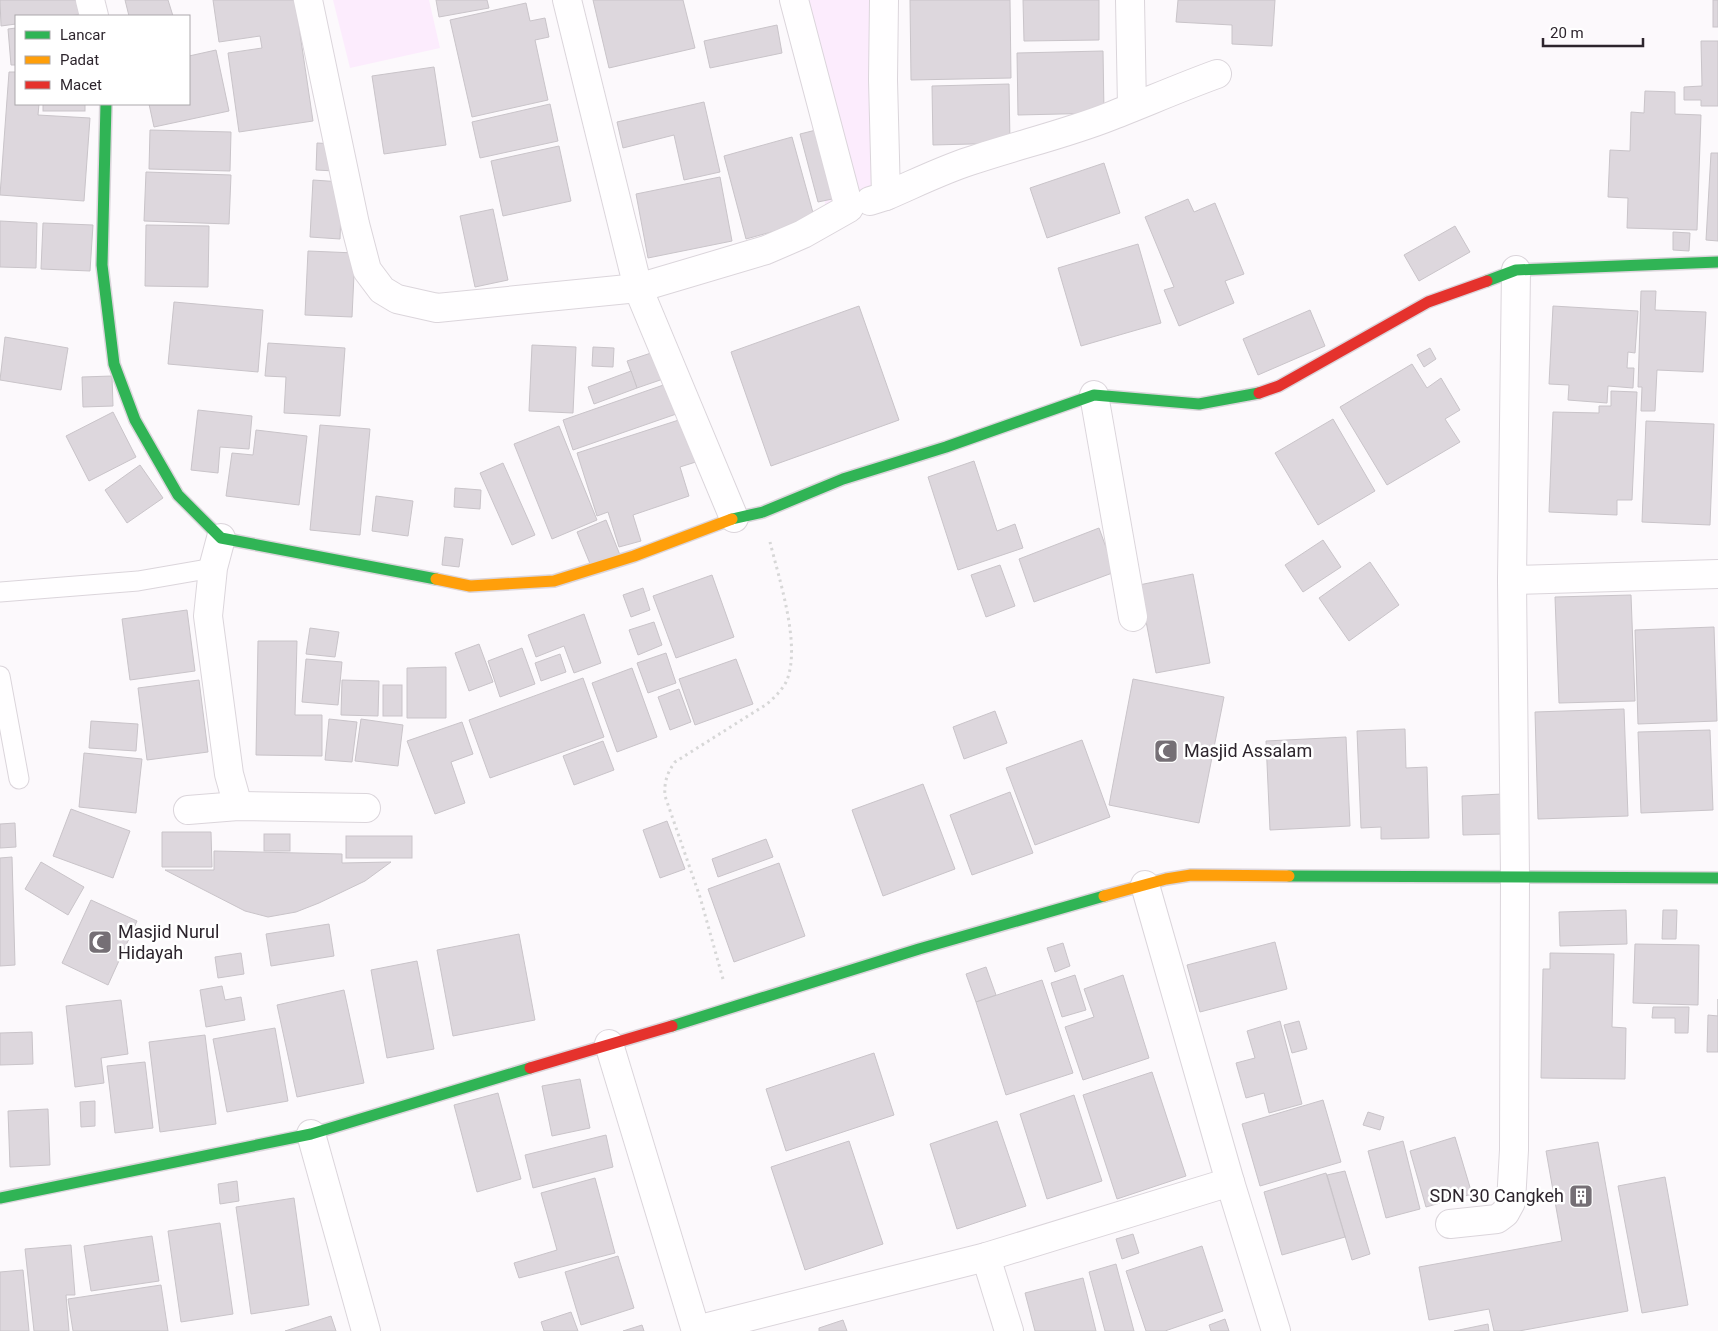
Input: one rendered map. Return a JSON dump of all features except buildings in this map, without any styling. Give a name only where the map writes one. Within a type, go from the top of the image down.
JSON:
[{"type":"street","points":[[90,0],[94,15]]},
{"type":"street","points":[[308,0],[355,224],[367,270],[382,290],[397,299],[437,308],[638,288],[766,250],[803,234],[849,208],[886,196],[970,161],[1009,150],[1132,107],[1217,74]]},
{"type":"street","points":[[567,0],[638,288],[734,518]]},
{"type":"street","points":[[794,0],[849,208]]},
{"type":"street","points":[[884,0],[883,80],[886,196]]},
{"type":"street","points":[[1130,0],[1132,107]]},
{"type":"street","points":[[106,105],[102,265],[114,364],[135,420],[178,495],[221,538],[470,586],[514,585],[554,581],[634,556],[734,518],[763,512],[843,479],[946,447],[1094,395],[1199,404],[1252,396],[1279,386],[1428,302],[1516,270],[1718,262]]},
{"type":"street","points":[[1450,1224],[1497,1219],[1504,1213],[1511,1202],[1514,1150],[1515,877],[1512,580],[1516,270]]},
{"type":"street","points":[[1094,395],[1133,618]]},
{"type":"street","points":[[221,538],[213,568],[208,616],[228,774],[238,806]]},
{"type":"street","points":[[1512,580],[1718,574]]},
{"type":"street","points":[[188,810],[238,806],[366,808]]},
{"type":"street","points":[[0,1198],[311,1134],[731,1008],[919,949],[1145,885],[1191,875],[1718,878]]},
{"type":"street","points":[[1145,885],[1230,1182],[1276,1331]]},
{"type":"street","points":[[609,1044],[696,1330],[986,1257],[1230,1182]]},
{"type":"street","points":[[311,1134],[366,1331]]},
{"type":"street","points":[[986,1257],[1009,1331]]},
{"type":"lane","points":[[0,592],[138,581],[213,568]]},
{"type":"lane","points":[[0,676],[19,779]]},
{"type":"path","points":[[731,1008],[700,898],[665,796],[665,785],[668,772],[675,762],[767,704],[777,695],[787,680],[790,634],[787,610],[763,512]]},
{"type":"shaded area","points":[[333,0],[429,0],[440,48],[350,68]]},
{"type":"shaded area","points":[[791,0],[876,0],[878,188],[827,215]]},
{"type":"traffic: fast","points":[[106,105],[102,265],[114,364],[135,420],[178,495],[221,538],[436,579]]},
{"type":"traffic: fast","points":[[1487,281],[1516,270],[1718,262]]},
{"type":"traffic: fast","points":[[732,519],[763,512],[843,479],[946,447],[1094,395],[1199,404],[1259,393]]},
{"type":"traffic: fast","points":[[1289,876],[1718,878]]},
{"type":"traffic: fast","points":[[672,1026],[919,949],[1104,896]]},
{"type":"traffic: fast","points":[[0,1198],[311,1134],[530,1068]]},
{"type":"traffic: slow","points":[[436,579],[470,586],[554,581],[634,556],[732,519]]},
{"type":"traffic: slow","points":[[1104,896],[1166,879],[1191,875],[1289,876]]},
{"type":"traffic: jam","points":[[1259,393],[1279,386],[1428,302],[1487,281]]},
{"type":"traffic: jam","points":[[530,1068],[672,1026]]},
{"type":"place","name":"Masjid Assalam","points":[[1166,751]]},
{"type":"place","name":"Masjid Nurul Hidayah","points":[[100,942]]},
{"type":"place","name":"SDN 30 Cangkeh","points":[[1581,1196]]}]
